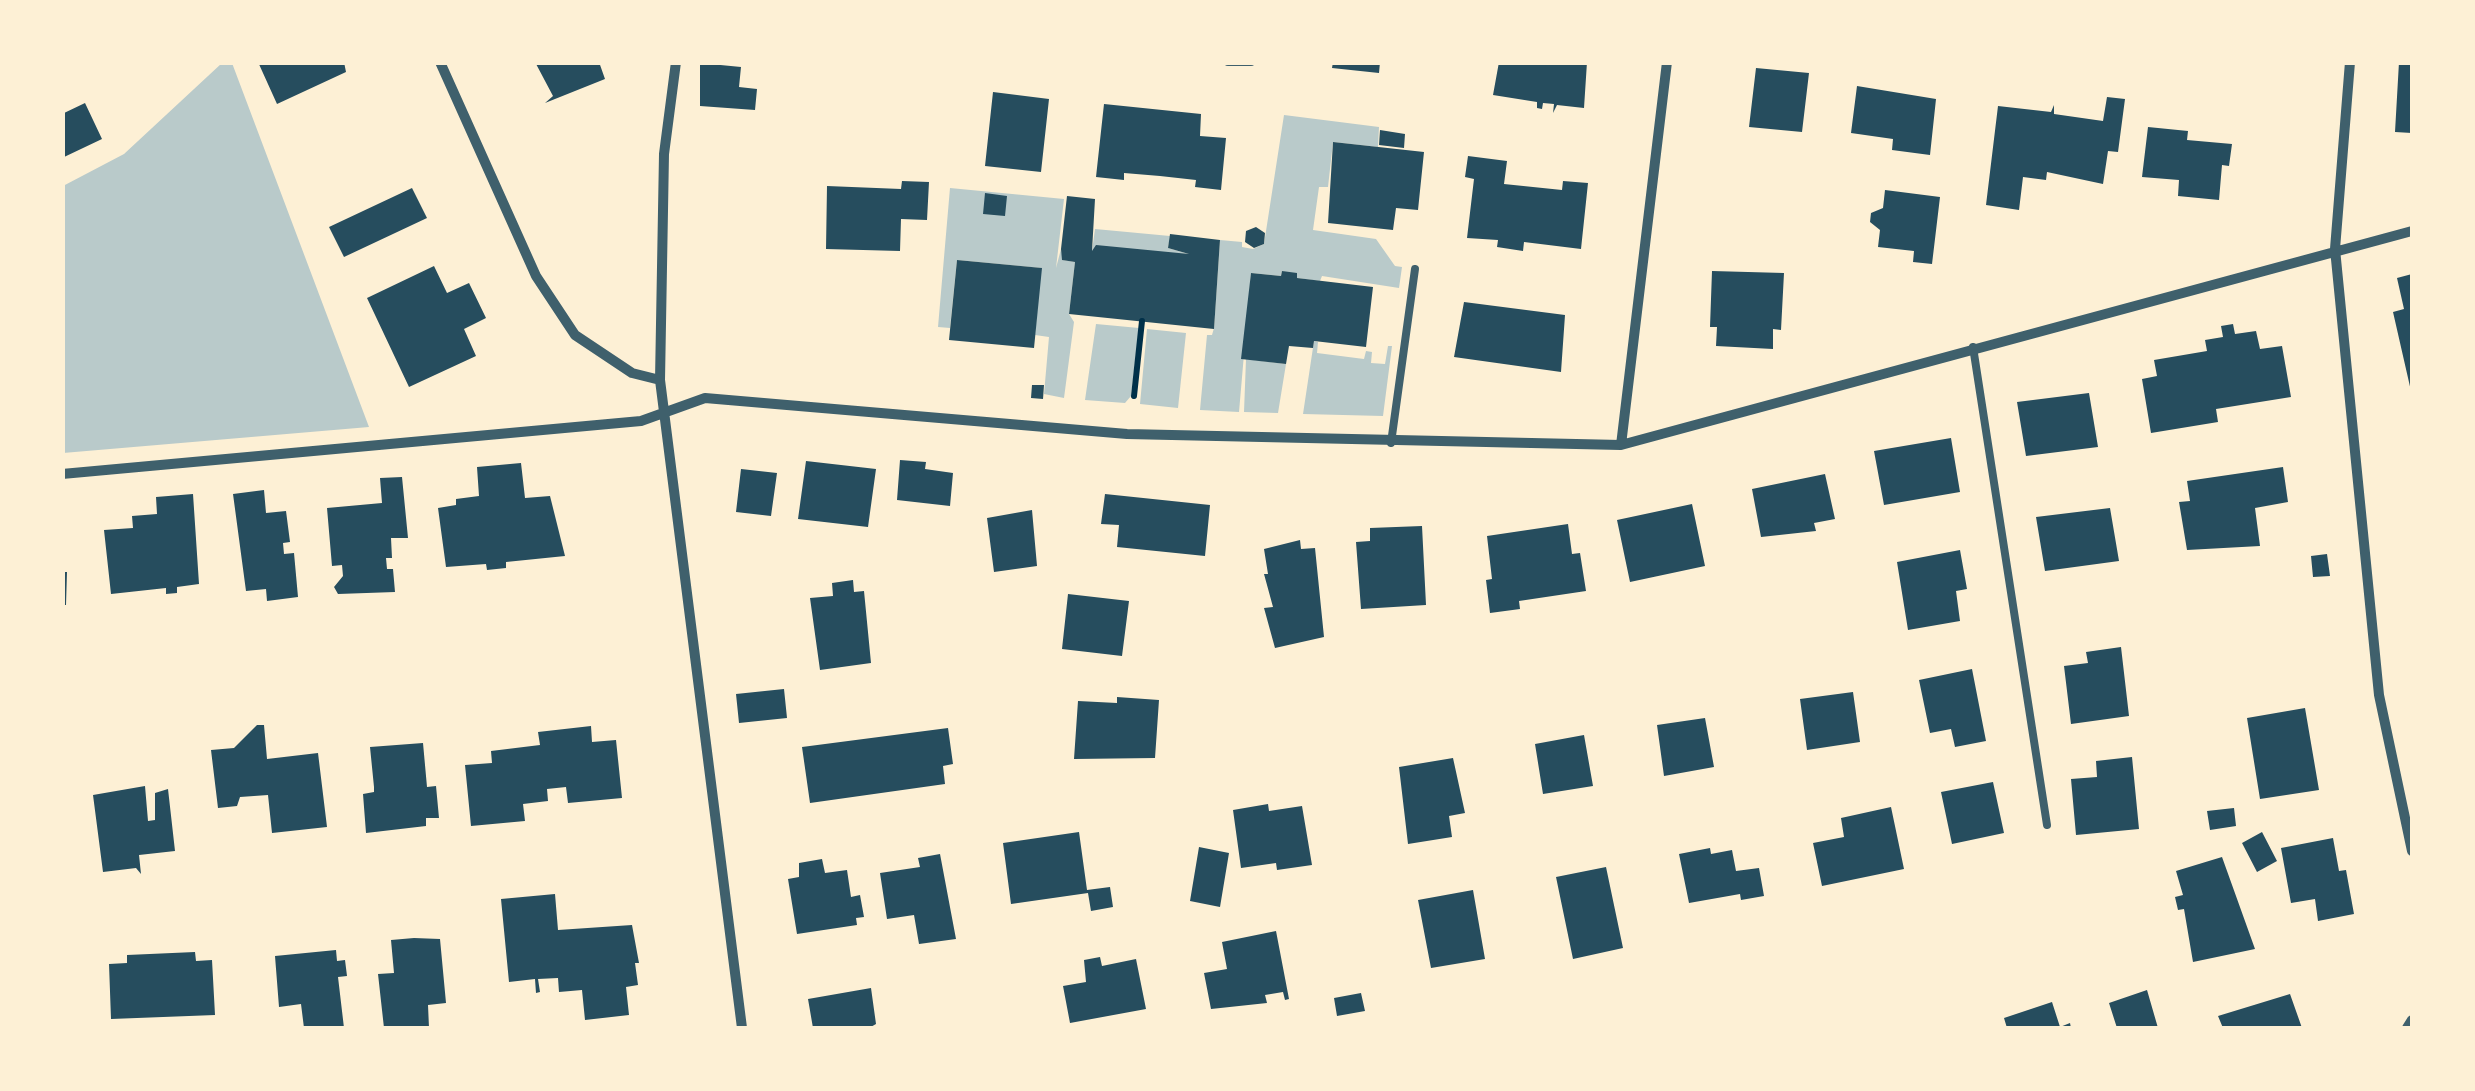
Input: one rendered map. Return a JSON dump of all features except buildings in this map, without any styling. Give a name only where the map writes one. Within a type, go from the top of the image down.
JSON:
[{"type":"street","points":[[440,62],[536,276],[575,335],[632,373],[660,380]]},
{"type":"street","points":[[676,62],[664,154],[660,380],[742,1028]]},
{"type":"street","points":[[1621,445],[1666,62]]},
{"type":"street","points":[[2350,62],[2335,249],[2379,696],[2412,851]]},
{"type":"street","points":[[62,474],[641,421],[705,398],[1127,434],[1621,445],[2412,231]]},
{"type":"street","points":[[2406,1028],[2412,1020]]},
{"type":"lane","points":[[1228,62],[1251,62]]},
{"type":"lane","points":[[1392,442],[1415,268]]},
{"type":"lane","points":[[1973,347],[2047,826]]},
{"type":"path","points":[[1133,402],[1142,322]]},
{"type":"shaded area","points":[[222,63],[232,63],[369,427],[63,453],[63,186],[124,154]]},
{"type":"shaded area","points":[[1284,115],[1379,127],[1378,147],[1333,142],[1328,187],[1319,187],[1313,230],[1376,239],[1395,266],[1402,267],[1399,288],[1322,276],[1320,281],[1297,278],[1282,271],[1281,276],[1251,273],[1239,412],[1200,410],[1207,335],[1212,335],[1214,328],[1220,240],[1242,242],[1242,247],[1253,249],[1264,244]]},
{"type":"shaded area","points":[[950,188],[1064,199],[1056,268],[1061,249],[1063,260],[1075,262],[1069,314],[1074,322],[1064,398],[1044,394],[1049,337],[1035,335],[1041,268],[957,260],[950,328],[938,327]]},
{"type":"shaded area","points":[[1095,229],[1170,236],[1168,248],[1189,254],[1092,251]]},
{"type":"shaded area","points":[[1096,324],[1139,328],[1131,396],[1125,403],[1085,400]]},
{"type":"shaded area","points":[[1147,329],[1186,333],[1178,408],[1140,404]]},
{"type":"shaded area","points":[[1314,341],[1318,342],[1317,353],[1364,359],[1366,351],[1372,352],[1371,363],[1385,364],[1388,346],[1392,346],[1383,416],[1303,414]]},
{"type":"shaded area","points":[[1246,359],[1286,364],[1278,413],[1244,412]]}]
